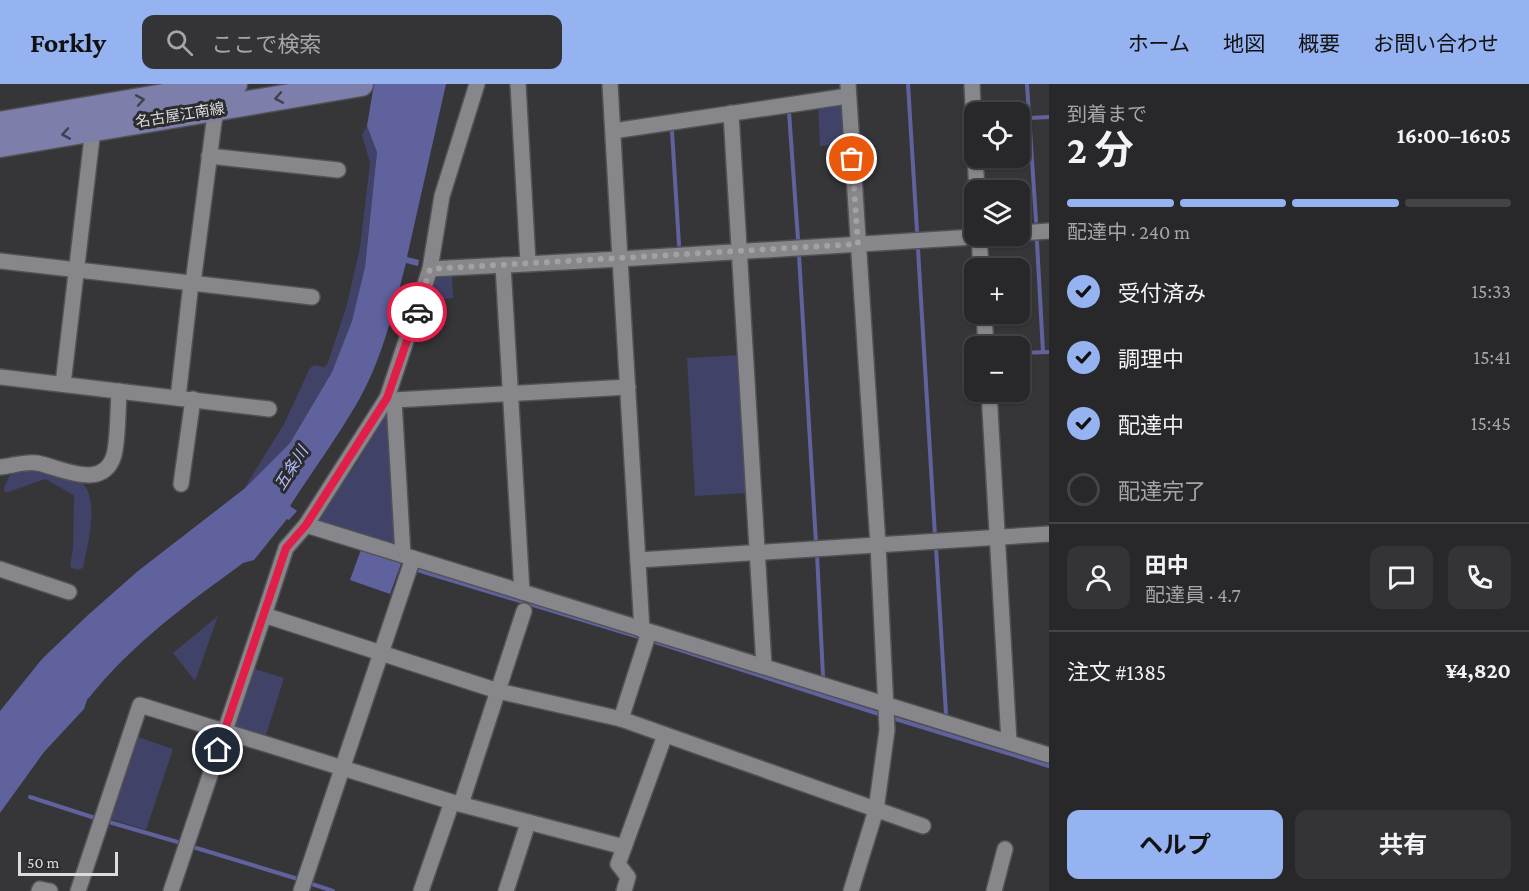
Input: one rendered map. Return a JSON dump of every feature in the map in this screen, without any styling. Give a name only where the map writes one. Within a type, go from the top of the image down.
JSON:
[{"type":"main road","name":"名古屋江南線","points":[[0,124],[224,91],[359,84]]},
{"type":"main road","name":"名古屋江南線","points":[[0,145],[93,129],[224,91]]},
{"type":"street","points":[[171,891],[286,548],[306,525],[390,399],[430,269],[442,196],[477,84]]},
{"type":"street","points":[[518,84],[528,263]]},
{"type":"street","points":[[610,84],[638,560],[645,631],[644,647],[621,719]]},
{"type":"street","points":[[972,84],[973,102]]},
{"type":"street","points":[[613,130],[731,113],[848,90],[887,711],[876,810],[851,891]]},
{"type":"street","points":[[181,484],[192,283],[209,156],[224,91]]},
{"type":"street","points":[[731,113],[764,666]]},
{"type":"street","points":[[63,384],[93,129]]},
{"type":"street","points":[[209,156],[338,170]]},
{"type":"street","points":[[1030,232],[1049,231]]},
{"type":"street","points":[[430,269],[964,237]]},
{"type":"street","points":[[0,261],[312,297]]},
{"type":"street","points":[[503,265],[522,592]]},
{"type":"street","points":[[0,377],[269,408]]},
{"type":"street","points":[[390,399],[628,387]]},
{"type":"street","points":[[0,467],[35,463],[70,474],[100,473],[109,466],[114,455],[119,391]]},
{"type":"street","points":[[301,891],[381,653],[408,562],[390,399]]},
{"type":"street","points":[[990,402],[1009,742]]},
{"type":"street","points":[[306,525],[408,562],[522,592],[764,666],[887,711],[1049,754]]},
{"type":"street","points":[[638,560],[1049,534]]},
{"type":"street","points":[[0,569],[69,592]]},
{"type":"street","points":[[421,891],[498,691],[524,611]]},
{"type":"street","points":[[264,615],[498,691],[621,719],[923,826]]},
{"type":"street","points":[[78,891],[140,705],[456,803],[624,847]]},
{"type":"street","points":[[624,891],[628,877],[618,864],[665,735]]},
{"type":"street","points":[[506,891],[528,823]]},
{"type":"street","points":[[994,891],[1005,849]]},
{"type":"street","points":[[39,891],[40,889],[50,891]]},
{"type":"shaded area","points":[[843,103],[848,144],[820,146],[818,106]]},
{"type":"shaded area","points":[[367,126],[377,152],[365,267],[352,321],[332,372],[290,443],[244,489],[284,424],[310,368],[314,365],[324,367],[327,365],[346,308],[360,248],[370,163],[362,135]]},
{"type":"shaded area","points":[[452,275],[453,298],[427,300],[436,278]]},
{"type":"shaded area","points":[[741,355],[748,493],[695,496],[687,358]]},
{"type":"shaded area","points":[[389,416],[396,540],[391,545],[320,523],[319,516],[357,463],[382,417]]},
{"type":"shaded area","points":[[31,469],[71,477],[81,482],[87,489],[90,499],[91,523],[83,568],[78,570],[70,567],[73,548],[74,495],[45,479],[5,493],[4,488],[11,472]]},
{"type":"shaded area","points":[[218,616],[195,681],[173,653]]},
{"type":"shaded area","points":[[252,668],[284,678],[265,738],[237,729],[233,722]]},
{"type":"shaded area","points":[[138,737],[173,749],[146,830],[110,819]]},
{"type":"water","name":"五条川","points":[[374,84],[446,84],[407,257],[419,260],[418,266],[406,263],[381,349],[360,398],[290,506],[297,511],[289,520],[287,519],[254,560],[243,563],[200,595],[160,626],[123,660],[87,700],[84,709],[44,752],[0,813],[0,711],[42,659],[88,615],[138,571],[244,489],[290,443],[332,372],[352,321],[365,267],[377,152],[367,126]]},
{"type":"water","points":[[362,547],[402,561],[390,594],[350,580]]},
{"type":"waterway","points":[[908,84],[917,231]]},
{"type":"waterway","points":[[1027,84],[1036,221]]},
{"type":"waterway","points":[[789,112],[798,239]]},
{"type":"waterway","points":[[1030,118],[1049,117]]},
{"type":"waterway","points":[[672,131],[679,245]]},
{"type":"waterway","points":[[1037,242],[1043,352]]},
{"type":"waterway","points":[[918,249],[935,536]]},
{"type":"waterway","points":[[799,255],[816,543]]},
{"type":"waterway","points":[[1030,353],[1049,352]]},
{"type":"waterway","points":[[936,548],[946,714]]},
{"type":"waterway","points":[[817,554],[823,676]]},
{"type":"waterway","points":[[414,569],[642,638]]},
{"type":"waterway","points":[[649,640],[882,715]]},
{"type":"waterway","points":[[889,717],[1049,766]]},
{"type":"waterway","points":[[30,797],[95,818]]},
{"type":"waterway","points":[[109,822],[181,843]]},
{"type":"waterway","points":[[193,847],[298,879]]},
{"type":"waterway","points":[[312,884],[333,891]]},
{"type":"way so far","points":[[417,312],[430,269],[858,244],[852,159]]},
{"type":"route","points":[[218,750],[286,548],[306,525],[387,398],[417,312]]}]
